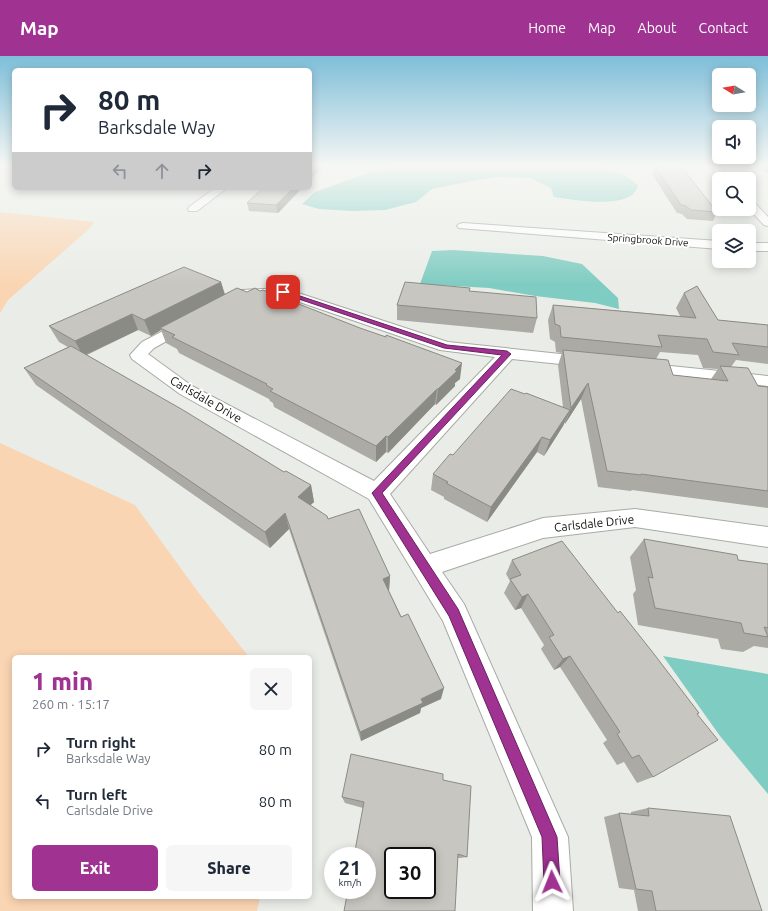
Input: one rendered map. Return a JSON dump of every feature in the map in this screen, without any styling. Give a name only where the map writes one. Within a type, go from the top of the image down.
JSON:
[{"type":"street","points":[[193,209],[198,205]]},
{"type":"street","points":[[756,210],[768,223]]},
{"type":"street","name":"Springbrook Drive","points":[[463,226],[712,244]]},
{"type":"street","points":[[756,247],[768,247]]},
{"type":"street","points":[[229,301],[243,294],[283,292],[446,347],[602,364]]},
{"type":"street","name":"Carlsdale Drive","points":[[202,316],[148,345],[138,356],[186,390],[377,493],[454,613],[550,837],[553,911]]},
{"type":"street","points":[[377,493],[507,354]]},
{"type":"street","points":[[626,366],[768,381]]},
{"type":"street","name":"Carlsdale Drive","points":[[424,567],[543,528],[635,518],[768,537]]},
{"type":"shaded area","points":[[0,212],[94,222],[89,229],[8,300],[0,313]]},
{"type":"shaded area","points":[[0,443],[135,505],[198,592],[247,655],[12,655],[12,899],[260,899],[257,911],[0,911]]},
{"type":"water","points":[[305,205],[405,205],[385,210],[353,211],[319,209]]},
{"type":"water","points":[[453,250],[543,256],[582,264],[618,298],[619,309],[595,303],[535,296],[489,288],[420,284],[432,251]]},
{"type":"water","points":[[663,656],[768,674],[768,794],[720,736]]},
{"type":"building","points":[[681,205],[711,205],[712,212],[691,210],[686,206]]},
{"type":"building","points":[[184,267],[221,282],[144,320],[132,314],[75,341],[49,326]]},
{"type":"building","points":[[405,282],[470,288],[469,291],[536,297],[537,318],[397,305]]},
{"type":"building","points":[[697,286],[718,320],[768,325],[768,347],[732,343],[739,355],[713,352],[707,339],[658,335],[662,347],[561,337],[560,326],[555,324],[553,305],[696,318],[684,293]]},
{"type":"building","points":[[237,288],[247,292],[255,288],[260,291],[263,290],[360,328],[386,337],[386,335],[462,363],[455,370],[457,371],[388,437],[386,436],[376,446],[270,391],[273,389],[266,385],[267,384],[172,337],[175,335],[160,328]]},
{"type":"building","points":[[71,346],[183,410],[284,472],[286,471],[311,485],[298,497],[327,516],[328,519],[359,509],[390,576],[383,579],[401,617],[408,614],[444,688],[421,699],[423,703],[360,732],[285,513],[265,532],[24,368]]},
{"type":"building","points":[[563,350],[668,360],[673,375],[728,381],[720,366],[748,368],[758,386],[768,387],[768,491],[641,474],[607,471],[588,383],[571,408]]},
{"type":"building","points":[[511,389],[525,394],[526,393],[570,410],[550,440],[542,437],[491,507],[446,483],[448,482],[433,474],[450,454],[453,455]]},
{"type":"building","points":[[644,539],[737,555],[738,560],[768,564],[768,628],[764,627],[768,637],[744,633],[741,623],[655,608],[648,577],[653,578]]},
{"type":"building","points":[[562,541],[618,613],[620,611],[654,654],[699,713],[697,714],[718,740],[653,777],[639,755],[632,758],[617,734],[620,732],[570,656],[563,659],[549,637],[554,635],[528,594],[522,597],[510,579],[521,575],[512,560]]},
{"type":"building","points":[[351,754],[443,774],[443,780],[471,786],[467,857],[458,854],[455,911],[344,911],[346,899],[376,899],[376,847],[356,847],[364,802],[342,797]]},
{"type":"building","points":[[648,808],[730,816],[762,911],[656,911],[652,891],[636,889],[619,813],[649,816]]},
{"type":"route","points":[[283,292],[446,347],[507,354],[377,493],[454,613],[550,837],[552,882]]}]
